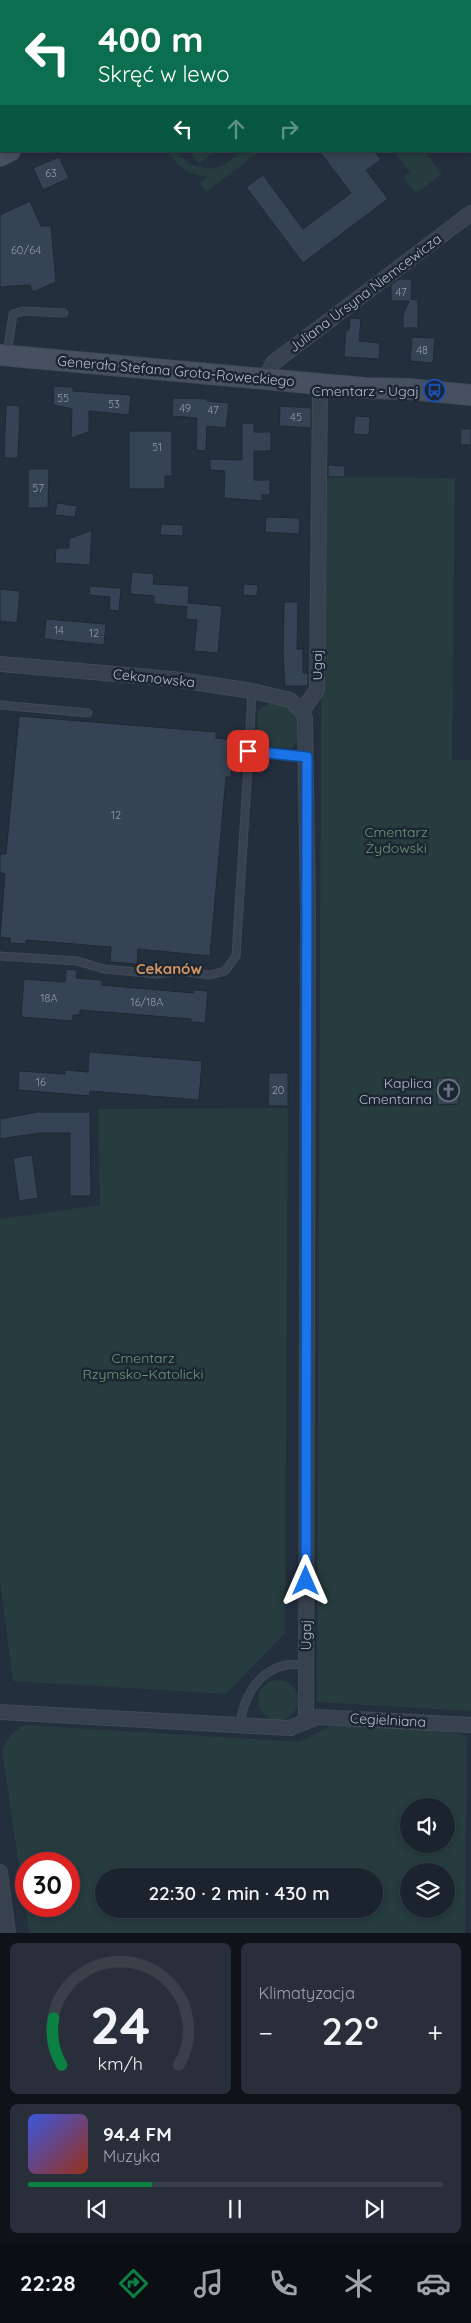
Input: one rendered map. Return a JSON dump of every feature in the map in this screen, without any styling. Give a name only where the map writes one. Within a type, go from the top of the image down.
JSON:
[{"type":"street","name":"Juliana Ursyna Niemcewicza","points":[[265,379],[273,363],[471,213]]},
{"type":"street","name":"Generała Stefana Grota-Roweckiego","points":[[3,355],[320,384],[471,395]]},
{"type":"street","name":"Ugaj","points":[[306,1722],[307,728],[302,711],[317,690],[320,384]]},
{"type":"street","name":"Cekanowska","points":[[0,664],[173,679],[252,691],[282,697],[297,705],[302,711]]},
{"type":"street","name":"Cegielniana","points":[[0,1712],[290,1728],[317,1717],[471,1724]]},
{"type":"street","points":[[0,1872],[8,1933]]},
{"type":"lane","points":[[3,355],[12,314],[23,311],[64,313]]},
{"type":"lane","points":[[0,956],[76,961],[104,969],[157,974],[179,971],[210,974],[225,970],[236,956],[252,691]]},
{"type":"lane","points":[[0,705],[88,713]]},
{"type":"lane","points":[[248,751],[307,757]]},
{"type":"lane","points":[[240,1726],[245,1700],[250,1691],[266,1676],[286,1665],[305,1664]]},
{"type":"green space","points":[[169,152],[178,152],[189,164],[209,169],[222,166],[242,152],[259,152],[206,192],[200,183],[208,177],[185,170]]},
{"type":"green space","points":[[190,152],[212,152],[213,153],[199,164]]},
{"type":"green space","points":[[426,152],[442,174],[416,194],[403,177],[410,172],[395,153]]},
{"type":"green space","name":"Cmentarz Żydowski","points":[[322,477],[455,478],[452,760],[471,760],[471,1711],[317,1702]]},
{"type":"green space","points":[[272,703],[291,710],[297,718],[299,739],[292,748],[257,744],[258,712],[262,707]]},
{"type":"green space","name":"Cmentarz Rzymsko–Katolicki","points":[[288,1108],[285,1633],[226,1694],[13,1681],[0,1581],[0,1219],[100,1205],[98,1109]]},
{"type":"green space","points":[[282,1680],[289,1683],[295,1689],[298,1700],[297,1708],[289,1717],[282,1720],[274,1720],[267,1717],[259,1708],[258,1696],[261,1689],[270,1681]]},
{"type":"green space","points":[[25,1725],[300,1742],[330,1726],[445,1730],[467,1737],[465,1933],[29,1933],[27,1917],[80,1917],[80,1852],[17,1852],[2,1751],[5,1743],[18,1729]]},
{"type":"building","points":[[320,152],[375,152],[381,160],[366,170],[388,199],[303,263],[246,187],[263,175],[303,229],[351,193]]},
{"type":"building","points":[[59,157],[69,178],[43,190],[33,168]]},
{"type":"building","points":[[30,201],[41,226],[51,226],[56,282],[33,292],[30,285],[0,287],[0,215]]},
{"type":"building","points":[[399,279],[412,279],[411,299],[418,300],[418,328],[403,328],[403,315],[409,301],[391,301],[391,285]]},
{"type":"building","points":[[350,318],[361,319],[359,341],[380,343],[379,359],[344,357],[346,330],[349,330]]},
{"type":"building","points":[[412,337],[435,338],[433,363],[410,361]]},
{"type":"building","points":[[54,386],[73,387],[73,391],[131,395],[129,415],[89,411],[89,432],[71,438],[72,409],[53,405]]},
{"type":"building","points":[[173,398],[207,399],[207,401],[229,403],[226,428],[207,426],[206,451],[196,450],[197,418],[172,416]]},
{"type":"building","points":[[6,405],[20,406],[18,458],[4,458]]},
{"type":"building","points":[[280,406],[311,408],[311,428],[279,426]]},
{"type":"building","points":[[355,416],[370,417],[369,435],[353,434]]},
{"type":"building","points":[[242,423],[254,423],[254,432],[271,432],[271,451],[254,451],[254,480],[270,480],[270,495],[262,495],[262,501],[224,498],[225,471],[210,470],[210,459],[242,460]]},
{"type":"building","points":[[461,429],[471,429],[471,445],[460,445]]},
{"type":"building","points":[[129,431],[172,431],[172,476],[165,476],[165,489],[129,489]]},
{"type":"building","points":[[328,465],[345,466],[345,477],[328,477]]},
{"type":"building","points":[[28,469],[49,469],[48,508],[28,508]]},
{"type":"building","points":[[57,503],[77,506],[75,517],[55,515]]},
{"type":"building","points":[[266,517],[300,518],[299,534],[265,532]]},
{"type":"building","points":[[161,524],[183,525],[183,536],[160,535]]},
{"type":"building","points":[[92,530],[90,565],[55,563],[56,548],[69,548],[69,539]]},
{"type":"building","points":[[132,572],[154,574],[153,584],[189,586],[188,603],[222,606],[218,653],[194,651],[197,620],[186,619],[187,607],[154,604],[154,596],[130,594]]},
{"type":"building","points":[[244,584],[258,585],[257,596],[243,595]]},
{"type":"building","points":[[90,586],[121,588],[119,611],[109,610],[110,597],[89,595]]},
{"type":"building","points":[[0,589],[20,591],[17,623],[0,621]]},
{"type":"building","points":[[284,602],[298,602],[297,649],[303,649],[303,673],[308,673],[308,686],[285,686],[283,654]]},
{"type":"building","points":[[46,619],[106,624],[104,645],[44,639]]},
{"type":"building","points":[[19,716],[216,732],[216,738],[234,740],[231,777],[226,777],[210,956],[138,949],[137,964],[110,962],[111,947],[26,940],[26,944],[10,943],[10,938],[0,937],[5,874],[0,873],[0,854],[6,854]]},
{"type":"building","points":[[66,969],[77,970],[76,978],[102,980],[102,985],[194,993],[194,990],[208,991],[205,1023],[191,1022],[191,1019],[80,1010],[80,1015],[73,1015],[72,1021],[21,1017],[24,979],[65,982]]},
{"type":"building","points":[[89,1052],[202,1061],[199,1100],[90,1091],[90,1096],[18,1090],[19,1071],[65,1074],[65,1070],[88,1072]]},
{"type":"building","points":[[269,1073],[288,1073],[288,1106],[268,1106]]},
{"type":"building","name":"Kaplica Cmentarna","points":[[437,1078],[457,1078],[459,1104],[437,1105]]},
{"type":"building","points":[[37,1112],[90,1112],[91,1196],[70,1196],[70,1133],[40,1133],[0,1139],[0,1119]]},
{"type":"building","points":[[32,1155],[38,1198],[19,1201],[13,1158]]},
{"type":"place","name":"Cmentarz - Ugaj","points":[[435,391]]},
{"type":"place","name":"Kaplica Cmentarna","points":[[448,1091]]},
{"type":"district","name":"Cekanów","points":[[169,968]]},
{"type":"route","points":[[248,751],[307,757],[306,1581]]}]
